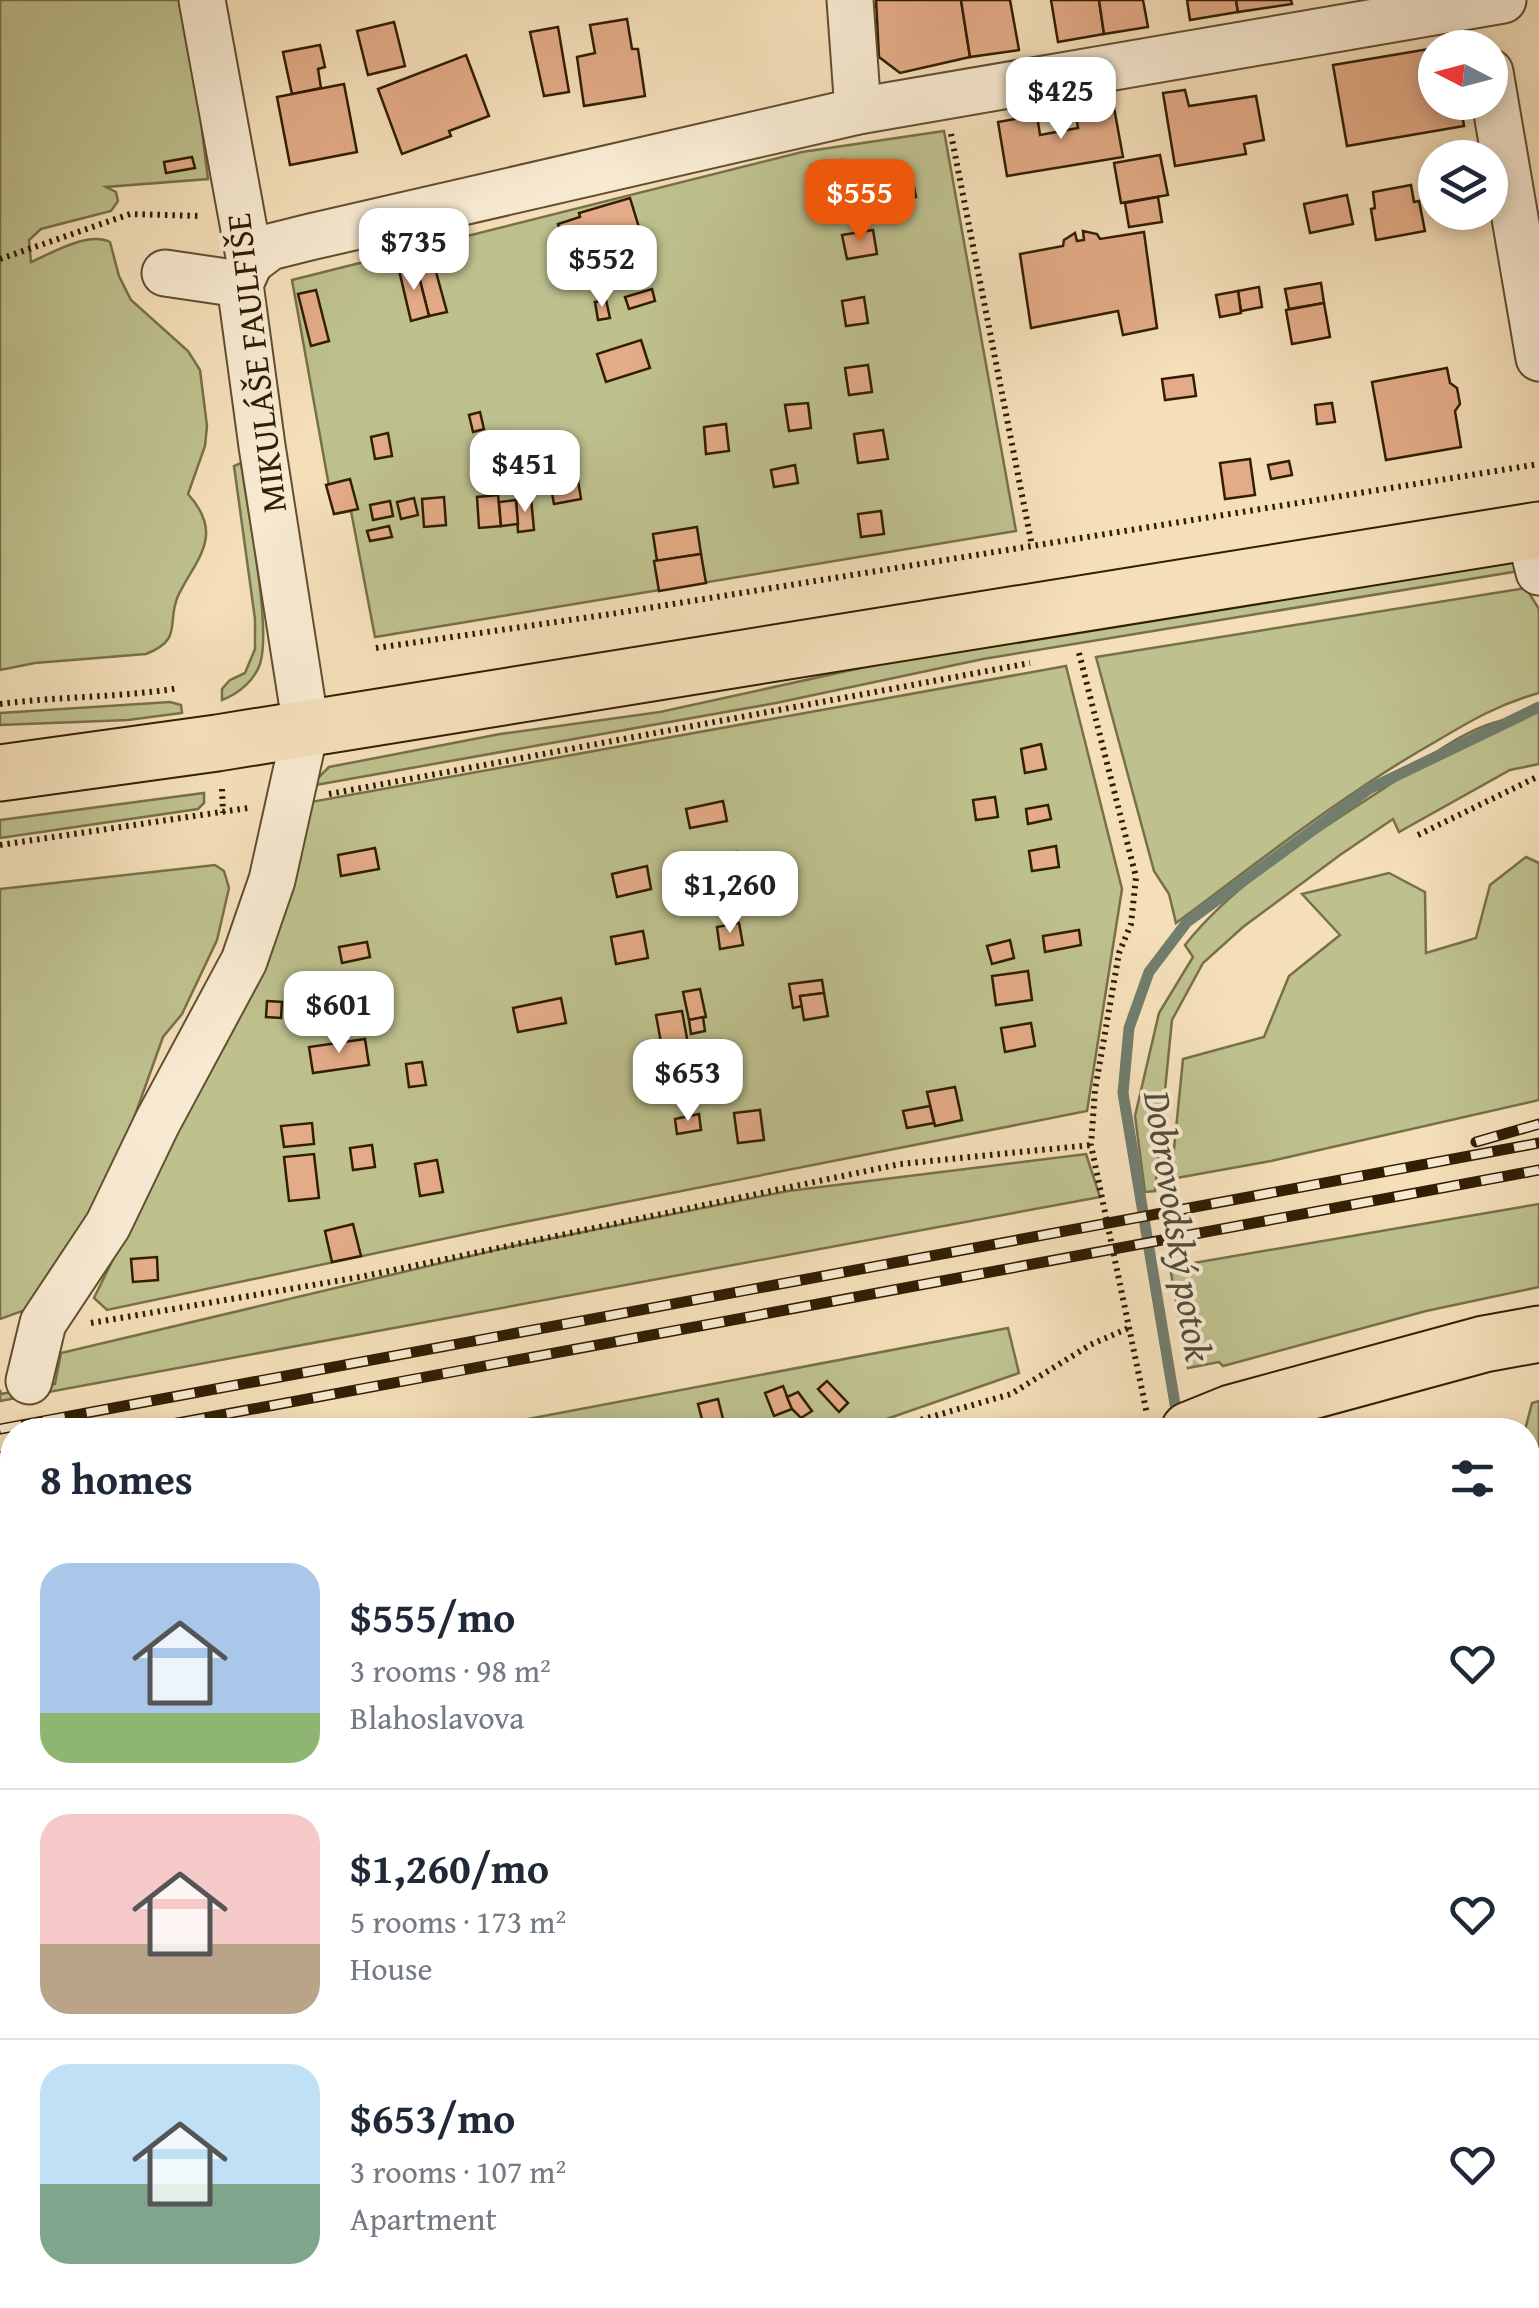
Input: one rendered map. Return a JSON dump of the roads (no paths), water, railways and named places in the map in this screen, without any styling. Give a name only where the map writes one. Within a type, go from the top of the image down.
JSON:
[{"type":"main road","points":[[0,773],[1536,545]]},
{"type":"main road","points":[[1224,1418],[1484,1344],[1539,1334]]},
{"type":"street","name":"MIKULÁŠE FAULFIŠE","points":[[29,1382],[43,1323],[108,1225],[157,1123],[244,961],[272,880],[306,727],[262,446],[245,273],[202,0]]},
{"type":"street","points":[[850,0],[858,111]]},
{"type":"street","points":[[165,273],[245,273],[270,247],[858,111],[1486,13]]},
{"type":"street","points":[[1498,120],[1539,358]]},
{"type":"waterway","name":"Dobrovodský potok","points":[[1177,1418],[1123,1093],[1129,1028],[1149,972],[1187,922],[1369,789],[1539,707]]},
{"type":"railway","points":[[1476,1142],[1539,1124]]},
{"type":"railway","points":[[59,1418],[1539,1143]]},
{"type":"railway","points":[[205,1418],[1539,1170]]}]
